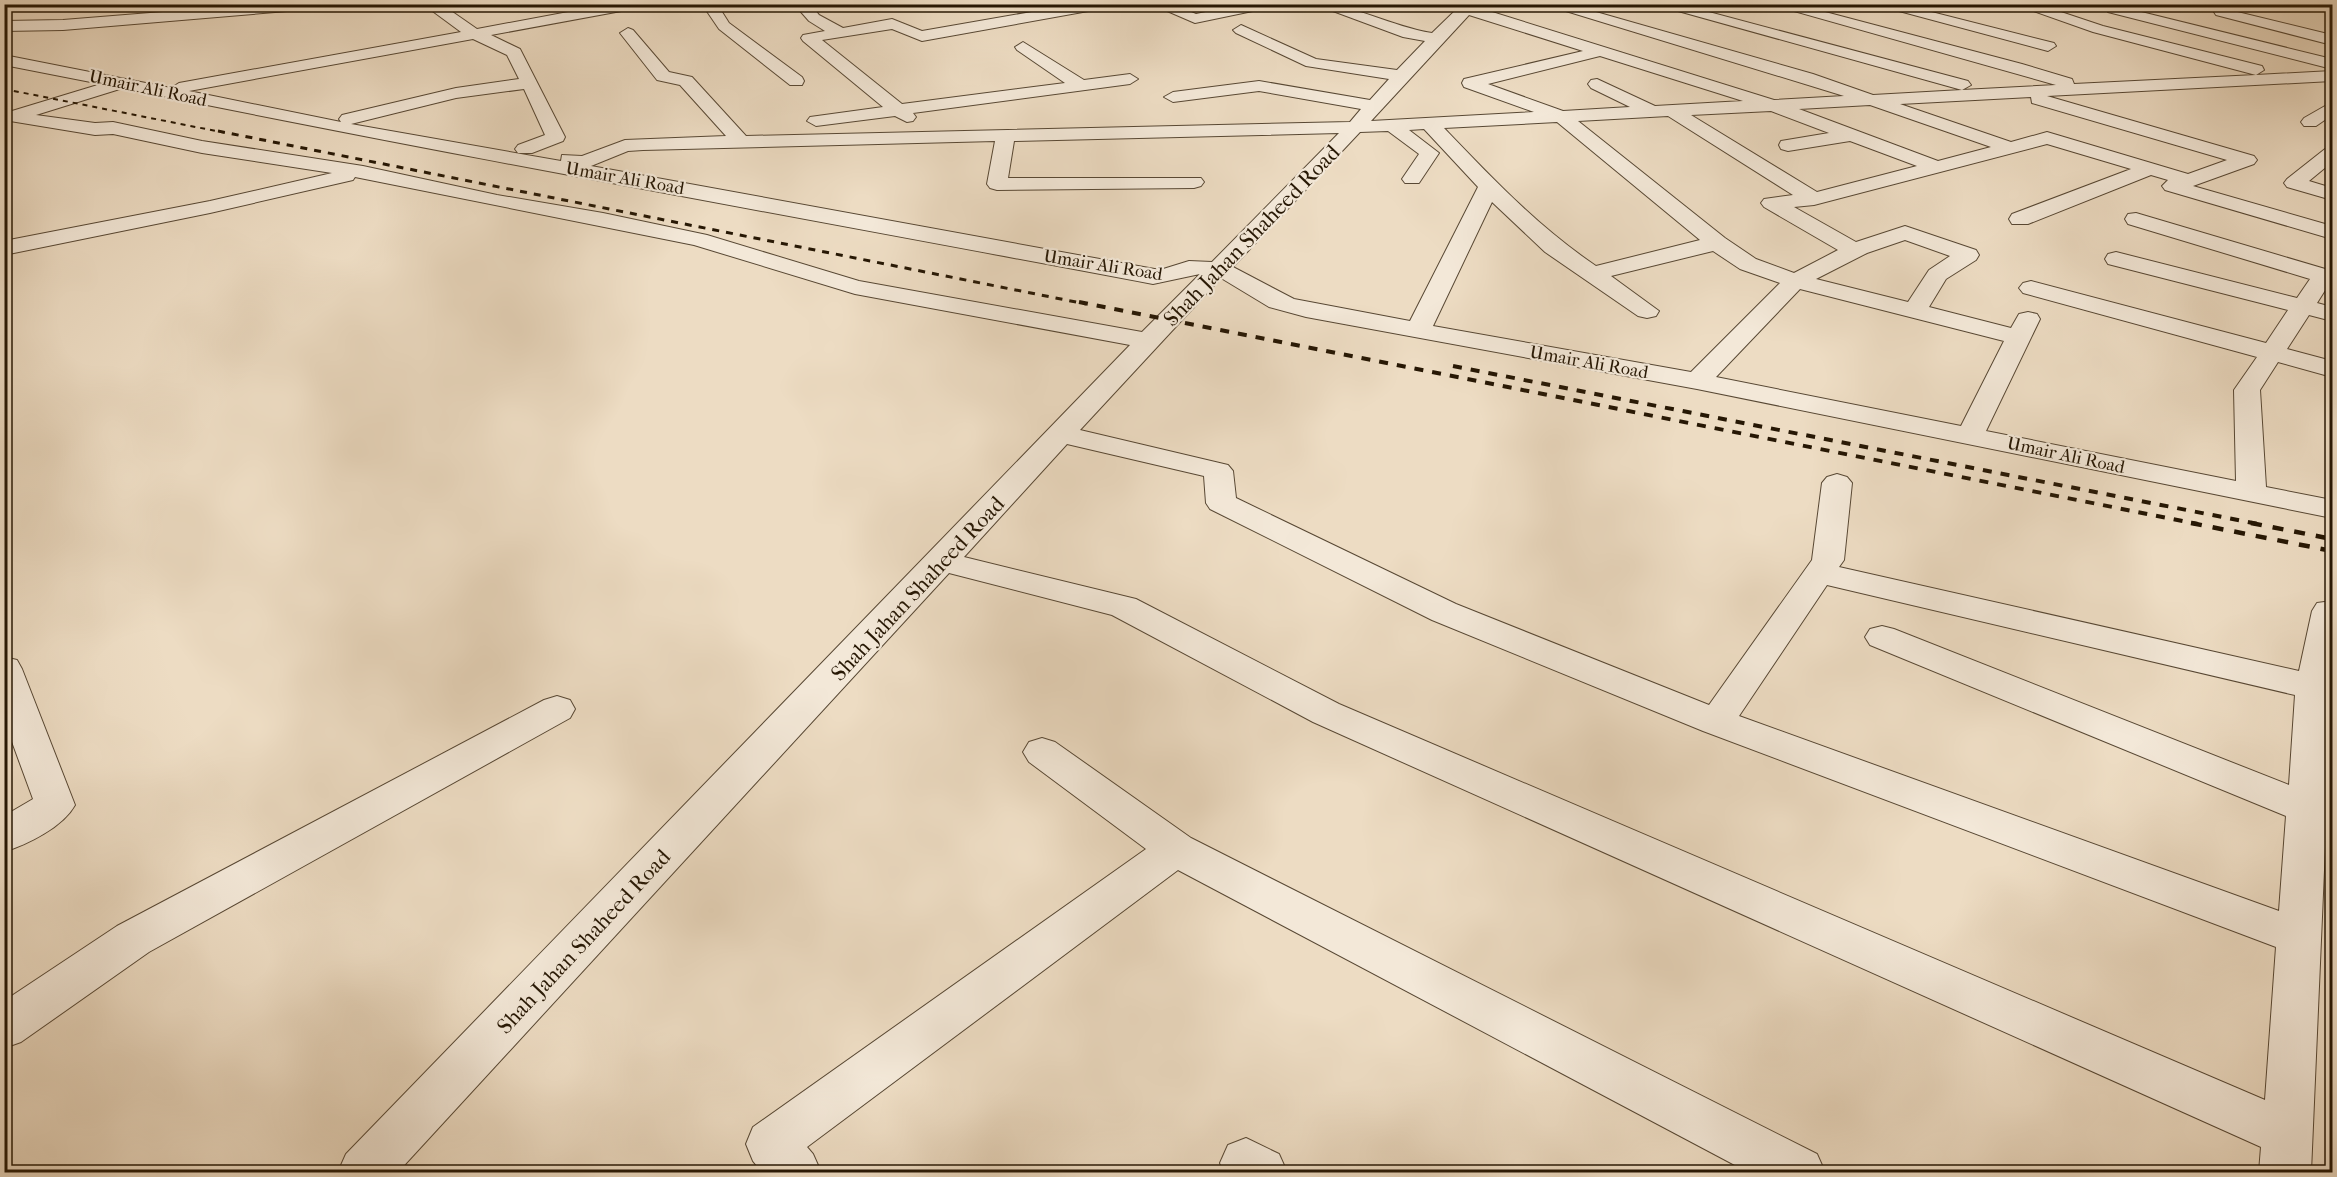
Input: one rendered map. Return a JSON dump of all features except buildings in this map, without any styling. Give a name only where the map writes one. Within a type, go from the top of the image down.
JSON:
[{"type":"street","points":[[4,26],[63,25],[323,4]]},
{"type":"street","points":[[430,4],[475,34],[514,52],[556,137],[525,149]]},
{"type":"street","points":[[542,4],[563,18]]},
{"type":"street","points":[[165,90],[630,4]]},
{"type":"street","points":[[710,4],[724,26],[796,81]]},
{"type":"street","points":[[801,4],[814,18],[839,32]]},
{"type":"street","points":[[928,137],[899,110],[809,38],[898,24],[918,36],[1003,22],[1072,7],[1105,4]]},
{"type":"street","points":[[1158,4],[1195,19],[1267,4]]},
{"type":"street","points":[[1321,4],[1408,34],[1436,38]]},
{"type":"street","points":[[1550,4],[1806,78],[2012,148]]},
{"type":"street","points":[[1660,4],[1992,93]]},
{"type":"street","points":[[1776,4],[2016,67],[2085,89]]},
{"type":"street","points":[[1881,4],[2048,46]]},
{"type":"street","points":[[1919,4],[1957,19],[1961,23]]},
{"type":"street","points":[[2021,4],[2081,24],[2332,88]]},
{"type":"street","points":[[2131,37],[2259,4]]},
{"type":"street","points":[[1468,7],[1772,105],[1940,168]]},
{"type":"street","name":"Shah Jahan Shaheed Road","points":[[364,1173],[1148,341],[1372,119],[1402,76],[1468,7]]},
{"type":"street","points":[[977,9],[1003,22]]},
{"type":"street","points":[[2113,9],[2332,64]]},
{"type":"street","points":[[2206,9],[2332,40]]},
{"type":"street","points":[[2016,67],[2081,24]]},
{"type":"street","points":[[1241,30],[1312,63],[1402,76]]},
{"type":"street","points":[[628,33],[663,76],[686,81],[739,140]]},
{"type":"street","points":[[1023,47],[1081,86]]},
{"type":"street","points":[[1601,51],[1470,83],[1561,116],[1718,243],[1748,264],[1795,281],[1915,311],[2024,327],[1970,435]]},
{"type":"street","name":"Umair Ali Road","points":[[4,60],[165,90],[319,124],[499,158],[582,166],[1153,277],[1170,276],[1190,267],[1218,270],[1240,276],[1275,300],[1290,306],[1697,381],[2332,509]]},
{"type":"street","points":[[1239,73],[1259,86],[1372,119],[1429,153],[1412,179]]},
{"type":"street","points":[[165,90],[525,149],[582,166],[625,146],[739,140],[1006,135],[1372,119],[1429,123],[2332,76]]},
{"type":"street","points":[[781,126],[1130,79]]},
{"type":"street","points":[[7,117],[124,82]]},
{"type":"street","points":[[348,119],[456,93],[530,83]]},
{"type":"street","points":[[1597,84],[1651,111]]},
{"type":"street","points":[[1173,97],[1259,86]]},
{"type":"street","points":[[2014,92],[2247,160],[2172,186],[2332,232]]},
{"type":"street","points":[[2310,122],[2332,107]]},
{"type":"street","points":[[1671,110],[1814,199]]},
{"type":"street","points":[[7,117],[95,129],[113,128],[202,147],[363,172],[699,240],[855,287],[1148,341]]},
{"type":"street","points":[[1429,123],[1489,186],[1553,247],[1647,310]]},
{"type":"street","points":[[1006,135],[997,184],[1194,182]]},
{"type":"street","points":[[1788,145],[1852,135]]},
{"type":"street","points":[[1854,250],[1771,203],[1814,199],[1940,168],[2047,138],[2188,180]]},
{"type":"street","points":[[2332,153],[2294,183],[2332,194]]},
{"type":"street","points":[[2020,219],[2150,169]]},
{"type":"street","points":[[4,248],[210,207],[363,172]]},
{"type":"street","points":[[1418,330],[1489,186]]},
{"type":"street","points":[[2136,219],[2328,277],[2303,306],[2247,390],[2251,493]]},
{"type":"street","points":[[1697,381],[1795,281],[1854,250],[1905,233],[1968,255],[1937,274],[1915,311]]},
{"type":"street","points":[[1593,274],[1718,243]]},
{"type":"street","points":[[2116,259],[2332,314]]},
{"type":"street","points":[[2031,288],[2332,369]]},
{"type":"street","points":[[1062,434],[1218,471],[1221,503],[1444,612],[1716,722],[2300,937]]},
{"type":"street","points":[[1716,722],[1828,560],[1837,483]]},
{"type":"street","points":[[942,561],[1124,608],[1326,713],[2285,1153],[2314,687],[2329,611]]},
{"type":"street","points":[[1819,573],[2314,687]]},
{"type":"street","points":[[1882,638],[2306,808]]},
{"type":"street","points":[[4,836],[55,805],[6,680]]},
{"type":"street","points":[[4,1027],[133,939],[557,709]]},
{"type":"street","points":[[1042,752],[1176,849],[1799,1173]]},
{"type":"street","points":[[783,1158],[1176,849]]},
{"type":"railway","points":[[4,89],[226,133]]},
{"type":"railway","points":[[218,131],[1086,304]]},
{"type":"railway","points":[[1079,302],[2198,524]]},
{"type":"railway","points":[[1453,366],[2258,524]]},
{"type":"railway","points":[[2191,523],[2332,551]]},
{"type":"railway","points":[[2251,523],[2332,539]]}]
